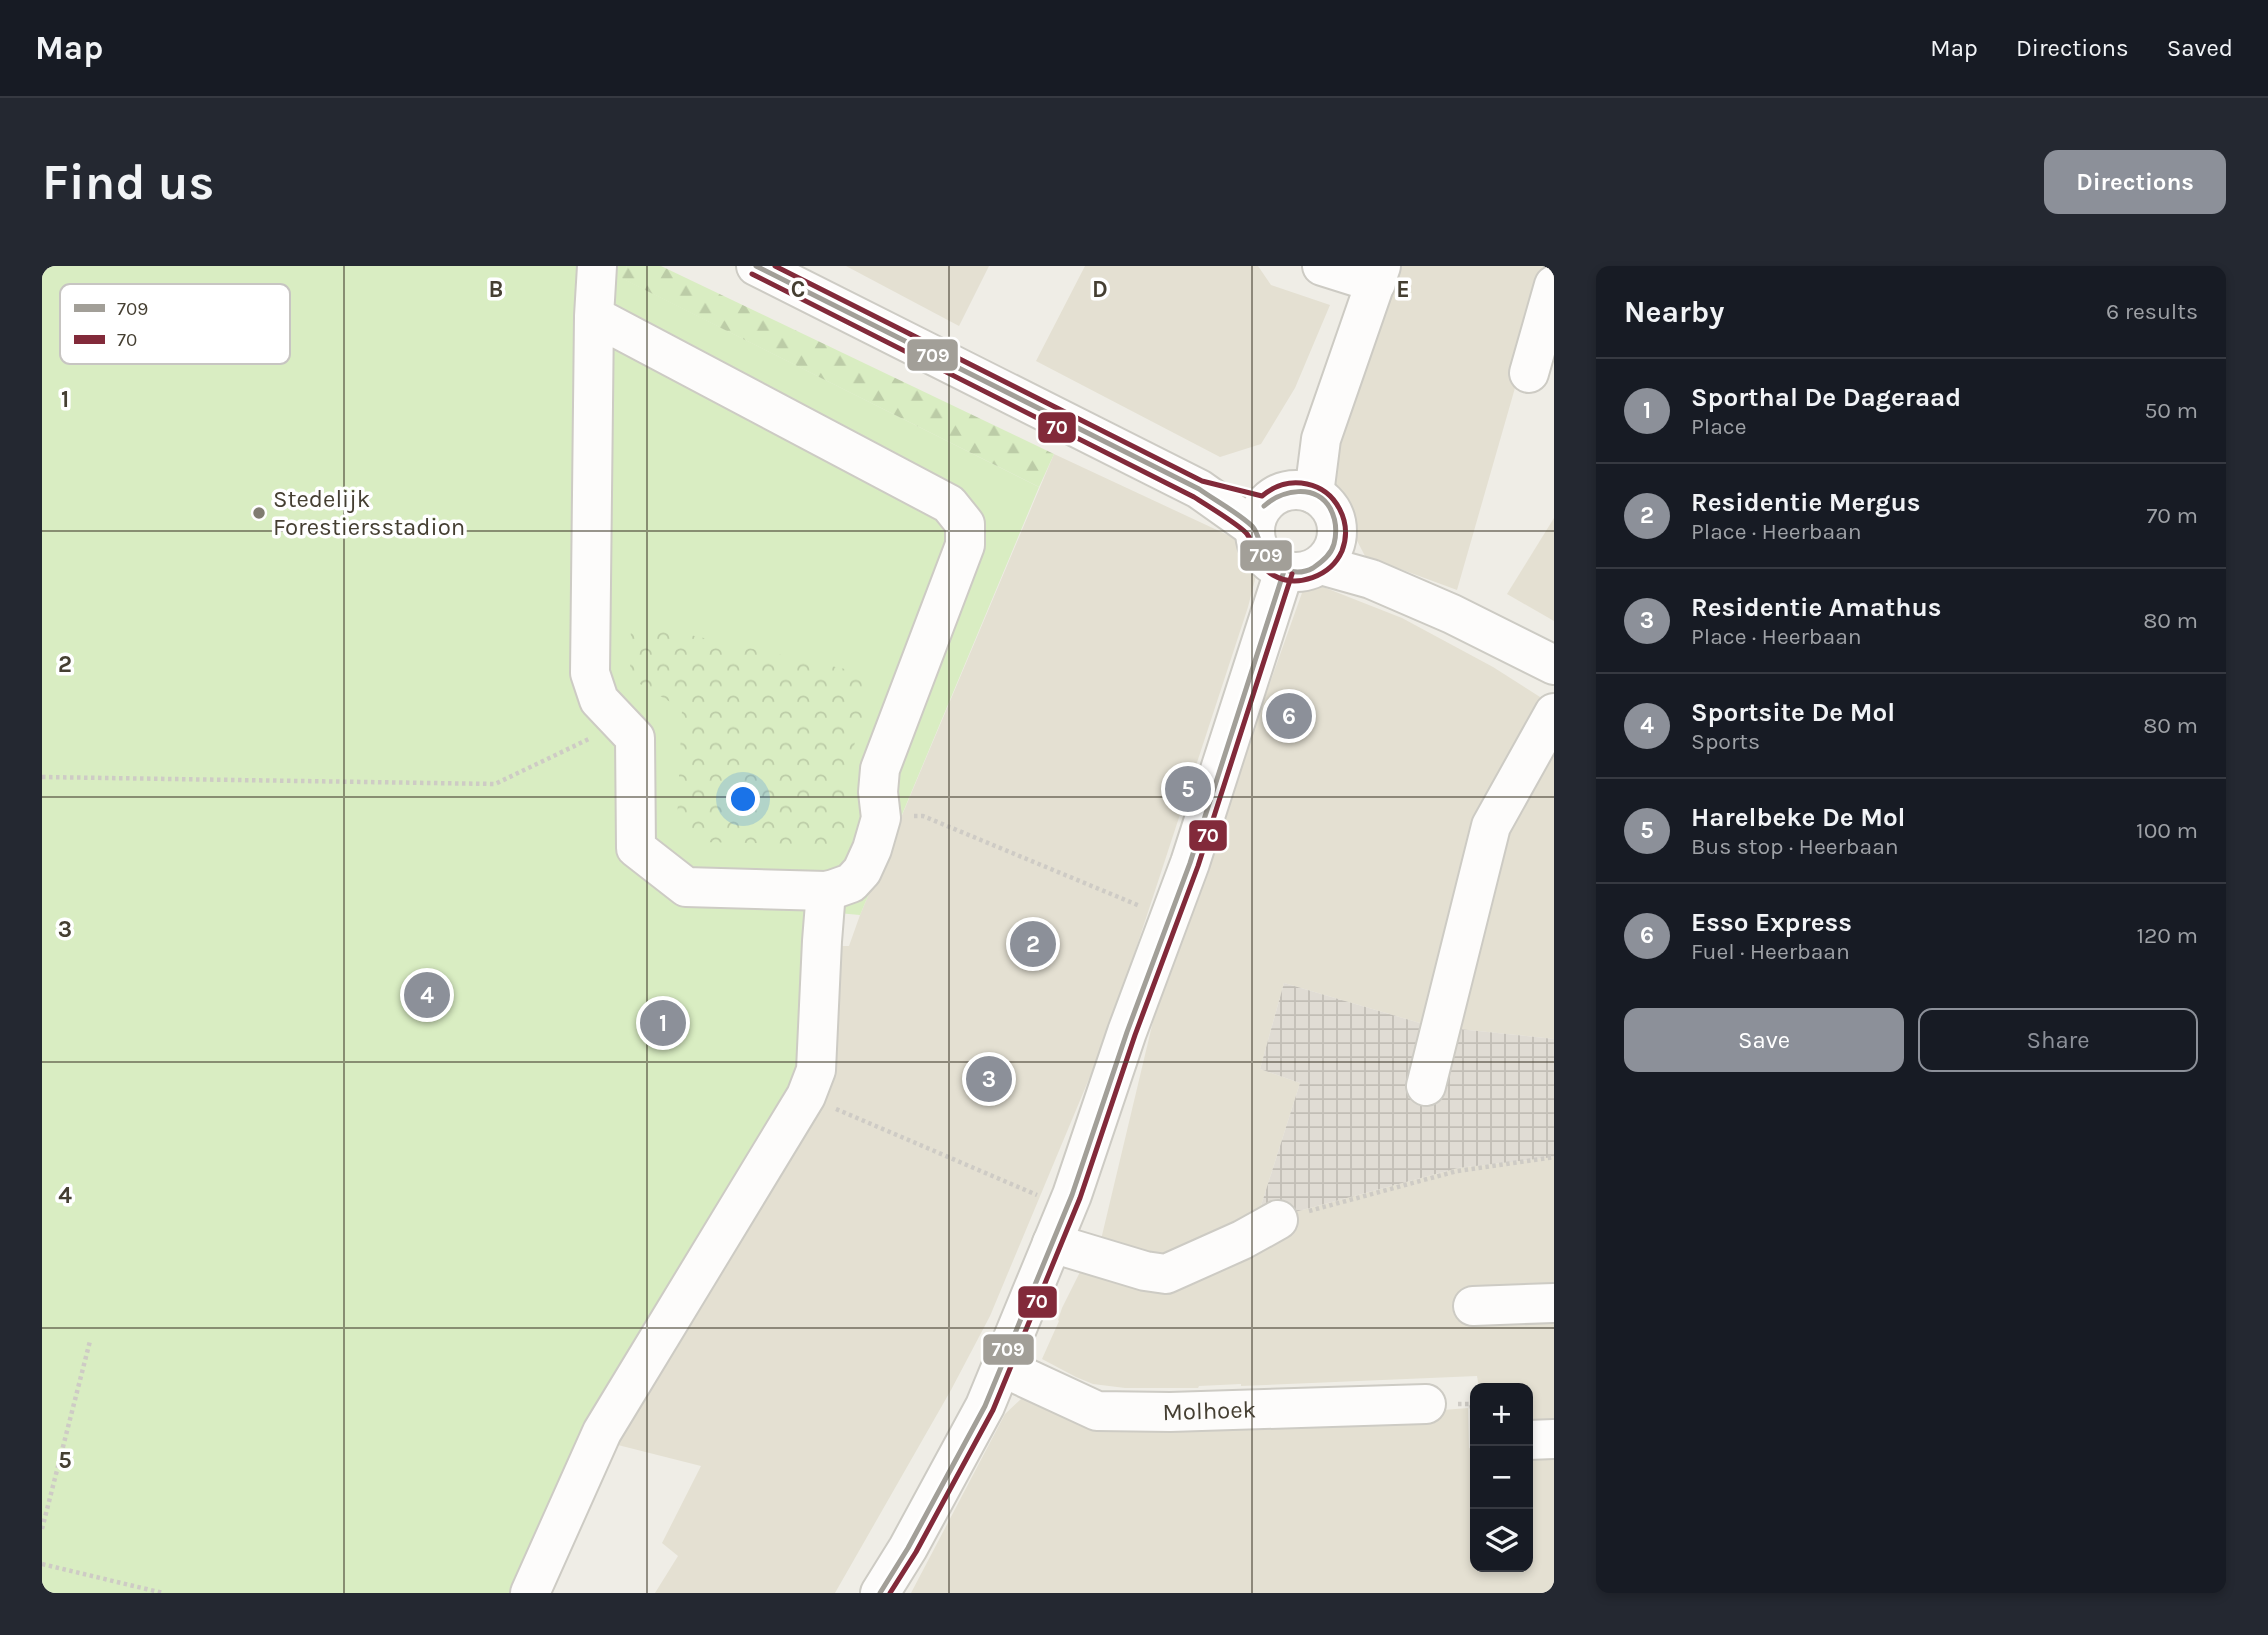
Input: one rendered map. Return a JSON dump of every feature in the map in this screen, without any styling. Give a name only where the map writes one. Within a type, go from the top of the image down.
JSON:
[{"type":"street","points":[[756,266],[1199,489],[1280,504],[1329,505],[1336,519],[1338,534],[1313,560],[1191,863],[1127,1032],[1067,1208],[1002,1367],[978,1418],[908,1548],[880,1593]]},
{"type":"street","points":[[1322,266],[1378,275],[1321,439],[1280,504],[1259,547],[1267,559],[1313,560],[1371,579],[1452,614],[1554,665]]},
{"type":"street","points":[[589,282],[949,504],[965,524],[965,545],[880,769],[878,792],[881,818],[873,849],[862,871],[851,883],[826,891],[686,887],[636,848],[635,738],[599,699],[590,673],[589,282]]},
{"type":"street","points":[[1529,373],[1554,285]]},
{"type":"street","points":[[1426,1086],[1491,826],[1554,713]]},
{"type":"street","points":[[530,1593],[602,1432],[806,1097],[817,1070],[826,891]]},
{"type":"street","points":[[1052,1243],[1145,1271],[1166,1274],[1242,1240],[1278,1220]]},
{"type":"street","points":[[1473,1306],[1554,1303]]},
{"type":"street","name":"Molhoek","points":[[1002,1367],[1097,1411],[1170,1412],[1426,1404]]},
{"type":"street","points":[[1533,1440],[1554,1439]]},
{"type":"path","points":[[42,777],[495,784],[621,723]]},
{"type":"path","points":[[881,818],[923,816],[1170,919]]},
{"type":"path","points":[[806,1097],[1067,1208]]},
{"type":"path","points":[[1278,1220],[1457,1171],[1554,1157]]},
{"type":"path","points":[[42,1529],[90,1341]]},
{"type":"path","points":[[42,1564],[163,1593]]},
{"type":"shaded area","points":[[846,266],[989,266],[959,326]]},
{"type":"shaded area","points":[[1085,266],[1258,266],[1271,285],[1330,305],[1295,388],[1261,444],[1220,457],[1036,361]]},
{"type":"shaded area","points":[[1395,266],[1550,266],[1457,590],[1365,556],[1331,491],[1327,472]]},
{"type":"shaded area","points":[[1054,454],[1247,544],[1259,564],[1248,607],[1109,1031],[990,1316],[951,1390],[835,1593],[655,1593],[678,1556],[662,1543],[701,1466],[610,1443],[834,946],[849,946]]},
{"type":"shaded area","points":[[1554,518],[1554,621],[1507,594]]},
{"type":"shaded area","points":[[1313,583],[1402,618],[1493,667],[1554,706],[1554,1039],[1430,1026],[1284,983],[1260,1069],[1300,1083],[1259,1212],[1265,1220],[1458,1168],[1554,1157],[1554,1431],[1533,1432],[1533,1383],[1478,1383],[1477,1376],[1241,1384],[1198,1388],[1125,1388],[1093,1384],[1042,1359],[1062,1308],[1086,1260],[1099,1248],[1160,992],[1303,590]]},
{"type":"shaded area","points":[[1284,983],[1430,1026],[1554,1039],[1554,1157],[1458,1168],[1265,1220],[1259,1212],[1300,1083],[1260,1069]]},
{"type":"shaded area","points":[[1022,1398],[1076,1423],[1115,1430],[1144,1431],[1468,1408],[1470,1572],[1533,1572],[1533,1446],[1554,1445],[1554,1593],[911,1593],[1005,1414]]},
{"type":"green space","points":[[42,266],[627,266],[622,278],[1039,487],[860,915],[815,911],[808,1076],[520,1593],[42,1593]]},
{"type":"green space","points":[[627,266],[661,266],[1054,454],[1039,487],[621,278]]},
{"type":"green space","points":[[631,622],[863,673],[863,714],[849,764],[845,795],[848,845],[696,842],[677,822],[682,709],[630,678]]},
{"type":"transit line","name":"709","points":[[756,266],[1199,489],[1252,526],[1267,557],[1285,570],[1299,572],[1313,568],[1323,561],[1333,548],[1335,526],[1332,512],[1324,500],[1316,495],[1307,492],[1289,493],[1264,506]]},
{"type":"transit line","name":"70","points":[[752,274],[1194,497],[1243,530],[1263,566],[1273,575],[1292,581],[1312,578],[1330,567],[1342,551],[1345,529],[1340,509],[1334,500],[1317,487],[1288,483],[1277,486],[1262,496],[1202,481],[775,266]]},
{"type":"transit line","name":"709","points":[[880,1593],[908,1548],[985,1406],[1072,1195],[1127,1032],[1190,863],[1284,571]]},
{"type":"transit line","name":"70","points":[[890,1593],[916,1552],[993,1410],[1080,1198],[1135,1035],[1198,866],[1292,574]]},
{"type":"place","name":"Stedelijk Forestiersstadion","points":[[259,513]]},
{"type":"place","name":"Esso Express","points":[[1289,716]]},
{"type":"place","name":"Harelbeke De Mol","points":[[1188,789]]},
{"type":"place","name":"Residentie Mergus","points":[[1033,944]]},
{"type":"place","name":"Sportsite De Mol","points":[[427,995]]},
{"type":"place","name":"Sporthal De Dageraad","points":[[663,1023]]},
{"type":"place","name":"Residentie Amathus","points":[[989,1079]]}]
